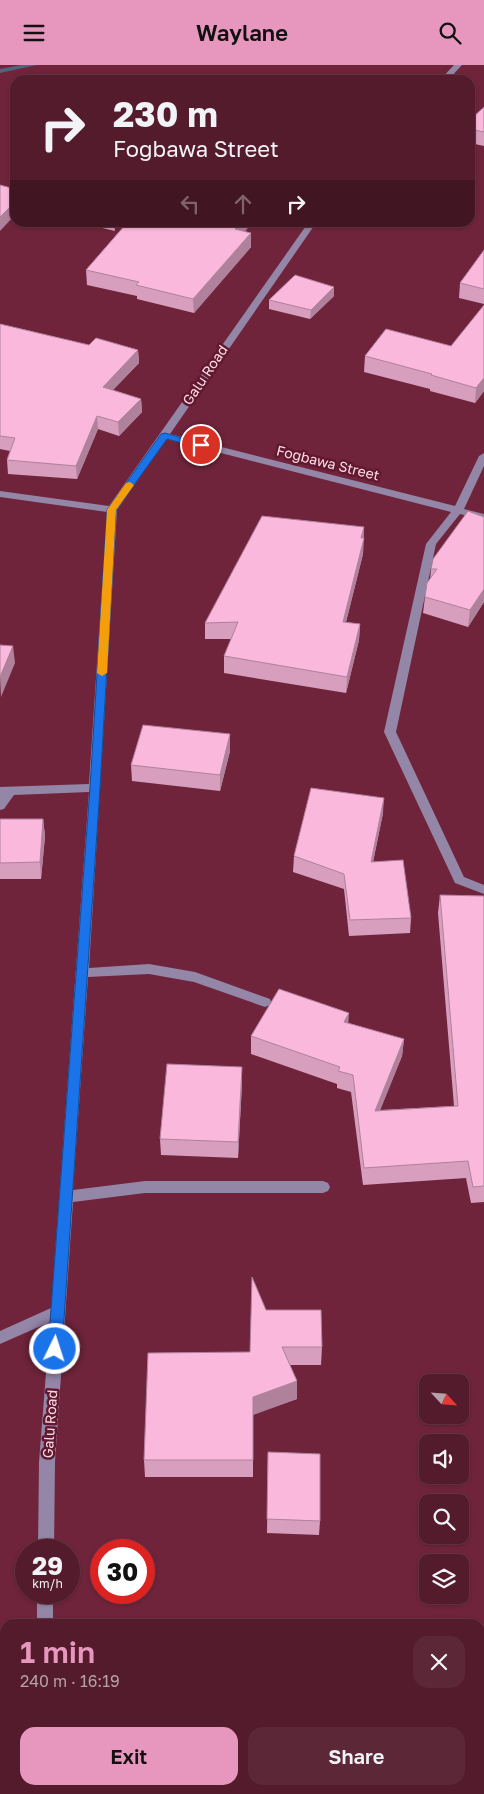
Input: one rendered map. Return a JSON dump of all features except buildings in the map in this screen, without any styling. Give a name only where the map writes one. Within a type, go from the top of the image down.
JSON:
[{"type":"street","points":[[449,75],[458,65]]},
{"type":"street","name":"Galu Road","points":[[46,1539],[47,1462],[95,788],[112,510],[309,227]]},
{"type":"street","name":"Fogbawa Street","points":[[165,436],[484,517]]},
{"type":"street","points":[[484,456],[458,510],[431,544],[390,732],[459,880],[484,890]]},
{"type":"street","points":[[0,494],[112,510]]},
{"type":"street","points":[[0,805],[5,791],[95,788]]},
{"type":"street","points":[[81,973],[149,969],[195,977],[265,1002]]},
{"type":"street","points":[[66,1197],[145,1187],[322,1187]]},
{"type":"street","points":[[0,1338],[58,1311]]},
{"type":"street","points":[[45,1604],[45,1619]]},
{"type":"waterway","points":[[0,71],[33,65]]},
{"type":"slow traffic","points":[[102,673],[112,510],[130,485]]},
{"type":"route","points":[[55,1349],[95,788],[112,510],[165,436],[201,445]]}]
